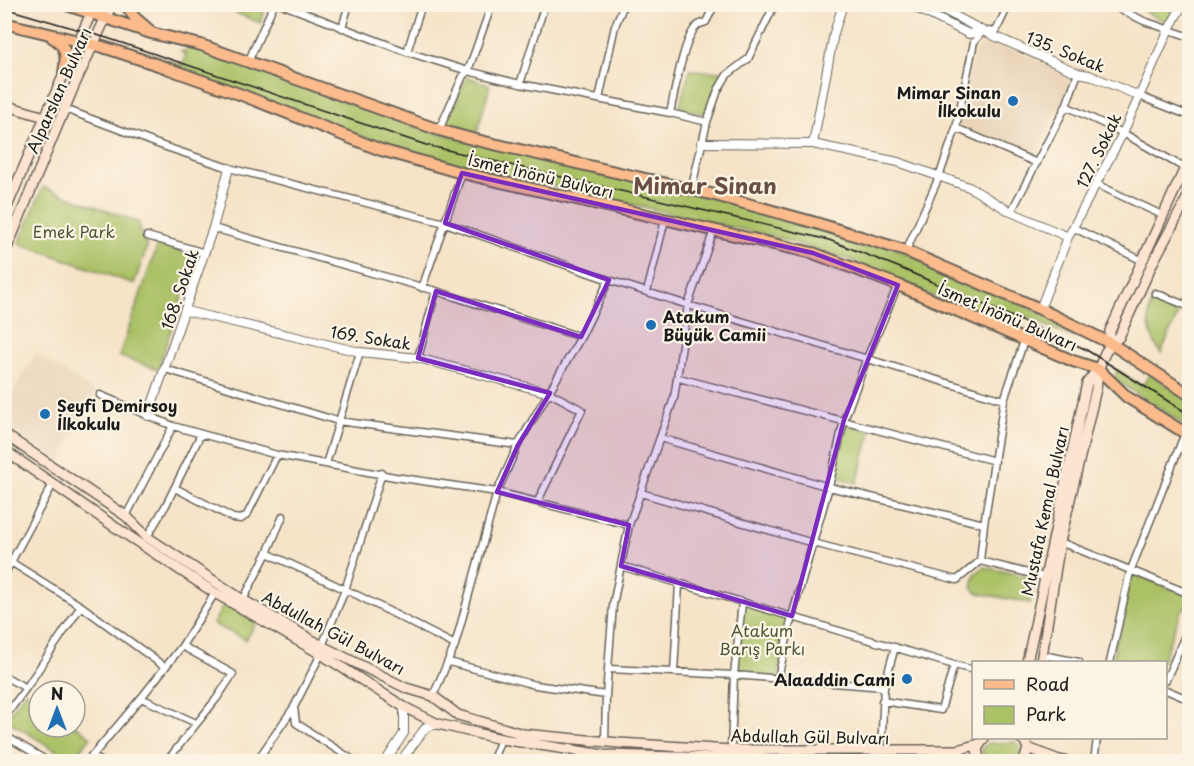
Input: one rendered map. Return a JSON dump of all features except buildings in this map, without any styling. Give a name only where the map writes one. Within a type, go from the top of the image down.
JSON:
[{"type":"main road","name":"İsmet İnönü Bulvarı","points":[[64,4],[93,9],[107,17],[157,34],[201,45],[439,130],[715,195],[906,251],[1040,309],[1110,344],[1190,395]]},
{"type":"main road","name":"Alparslan Bulvarı","points":[[4,255],[112,4]]},
{"type":"main road","points":[[126,4],[143,26],[157,34]]},
{"type":"main road","name":"Alparslan Bulvarı","points":[[4,214],[93,9]]},
{"type":"main road","name":"İsmet İnönü Bulvarı","points":[[4,23],[93,45],[158,65],[242,95],[381,150],[462,173],[813,253],[898,285],[1024,341],[1098,369],[1127,397],[1187,435]]},
{"type":"main road","points":[[43,34],[58,41],[64,48],[66,56],[64,73]]},
{"type":"main road","points":[[4,105],[45,117]]},
{"type":"main road","name":"Mustafa Kemal Bulvarı","points":[[1027,661],[1087,383],[1098,369],[1110,344],[1110,331],[1162,215],[1187,170],[1190,157]]},
{"type":"main road","name":"Mustafa Kemal Bulvarı","points":[[1110,344],[1119,337],[1153,262],[1190,193]]},
{"type":"main road","name":"Mustafa Kemal Bulvarı","points":[[1042,659],[1060,542],[1096,389],[1098,369]]},
{"type":"main road","name":"Abdullah Gül Bulvarı","points":[[4,434],[126,516],[147,537],[322,650],[404,707],[438,724],[501,739],[604,758],[868,762]]},
{"type":"main road","name":"Abdullah Gül Bulvarı","points":[[4,450],[215,593],[322,650],[406,687],[433,696],[458,715],[523,734],[731,750],[881,752],[957,750],[982,739]]},
{"type":"main road","points":[[980,761],[982,739]]},
{"type":"main road","points":[[1024,762],[1024,741],[1059,760],[1070,762]]},
{"type":"street","points":[[248,62],[274,4]]},
{"type":"street","points":[[281,4],[408,52],[468,71],[520,84],[670,113],[707,123]]},
{"type":"street","points":[[342,28],[349,4]]},
{"type":"street","points":[[408,52],[422,4]]},
{"type":"street","points":[[439,130],[463,76],[468,71],[492,4]]},
{"type":"street","points":[[520,84],[546,4]]},
{"type":"street","points":[[599,99],[615,26],[624,4]]},
{"type":"street","points":[[670,113],[683,57],[693,30],[698,24],[706,22],[715,4]]},
{"type":"street","points":[[691,191],[701,143],[722,81],[733,68],[748,59],[775,4]]},
{"type":"street","points":[[813,144],[834,33],[843,4]]},
{"type":"street","name":"135. Sokak","points":[[908,4],[969,34],[983,32]]},
{"type":"street","name":"135. Sokak","points":[[933,4],[983,32],[1078,73],[1089,75],[1139,96]]},
{"type":"street","points":[[906,251],[939,177],[956,128],[974,42],[983,32],[996,30],[1009,4]]},
{"type":"street","points":[[1109,4],[1144,21],[1190,37]]},
{"type":"street","name":"127. Sokak","points":[[1040,309],[1068,237],[1123,133],[1169,29],[1183,4]]},
{"type":"street","points":[[1011,212],[1066,106],[1078,73]]},
{"type":"street","points":[[1139,96],[1190,116]]},
{"type":"street","points":[[1066,106],[1123,133],[1187,170]]},
{"type":"street","points":[[65,109],[229,168],[445,223],[646,292],[1004,400]]},
{"type":"street","points":[[956,128],[1037,163]]},
{"type":"street","points":[[701,143],[813,144],[898,162],[969,188],[1011,212],[1068,237]]},
{"type":"street","name":"168. Sokak","points":[[148,416],[205,253],[229,168]]},
{"type":"street","points":[[422,288],[462,173]]},
{"type":"street","points":[[1096,184],[1162,215]]},
{"type":"street","points":[[646,292],[665,220]]},
{"type":"street","points":[[213,228],[436,291],[581,337]]},
{"type":"street","points":[[1074,228],[1141,260]]},
{"type":"street","points":[[605,742],[613,605],[629,525],[675,398],[688,305],[714,230]]},
{"type":"street","points":[[147,236],[205,253]]},
{"type":"street","points":[[433,696],[455,645],[497,492],[518,445],[581,337],[609,280]]},
{"type":"street","points":[[778,678],[792,616],[829,487],[844,420],[898,285]]},
{"type":"street","points":[[418,358],[436,291]]},
{"type":"street","points":[[1155,294],[1187,306],[1190,296]]},
{"type":"street","name":"169. Sokak","points":[[186,310],[360,352],[418,358],[550,393]]},
{"type":"street","points":[[640,493],[813,543],[957,580],[980,561],[1004,400],[1024,341]]},
{"type":"street","points":[[326,464],[360,352]]},
{"type":"street","points":[[165,369],[338,421],[518,445]]},
{"type":"street","points":[[679,378],[994,461]]},
{"type":"street","points":[[538,501],[582,410],[550,393]]},
{"type":"street","points":[[100,396],[173,426],[277,455],[497,492],[629,525]]},
{"type":"street","points":[[126,516],[173,426]]},
{"type":"street","points":[[147,537],[175,488],[201,434]]},
{"type":"street","points":[[1110,661],[1130,572],[1187,435]]},
{"type":"street","points":[[660,438],[829,487],[984,524]]},
{"type":"street","points":[[175,488],[224,514],[241,519],[247,515],[277,455]]},
{"type":"street","points":[[256,762],[294,706],[322,650],[345,590],[382,473]]},
{"type":"street","points":[[4,575],[53,484]]},
{"type":"street","points":[[243,600],[283,516]]},
{"type":"street","points":[[1060,542],[1130,572],[1190,594]]},
{"type":"street","points":[[267,553],[455,645]]},
{"type":"street","points":[[980,561],[1044,577]]},
{"type":"street","points":[[11,562],[81,606],[165,666]]},
{"type":"street","points":[[621,566],[972,670]]},
{"type":"street","points":[[674,672],[679,584]]},
{"type":"street","points":[[103,762],[89,759],[182,646],[215,593]]},
{"type":"street","points":[[731,750],[734,675],[742,603]]},
{"type":"street","points":[[4,718],[81,606]]},
{"type":"street","points":[[1167,678],[1190,624]]},
{"type":"street","points":[[166,762],[217,698],[233,674],[182,646]]},
{"type":"street","points":[[881,752],[882,701],[895,648]]},
{"type":"street","points":[[1042,659],[1060,661]]},
{"type":"street","points":[[449,662],[535,685],[606,695]]},
{"type":"street","points":[[882,701],[941,710],[954,665]]},
{"type":"street","points":[[609,669],[734,675],[884,687]]},
{"type":"street","points":[[4,676],[26,688]]},
{"type":"street","points":[[1167,690],[1190,700]]},
{"type":"street","points":[[141,698],[196,723]]},
{"type":"street","points":[[294,706],[296,723],[356,762]]},
{"type":"street","points":[[386,762],[404,733],[404,707]]},
{"type":"street","points":[[400,762],[426,727],[438,724]]},
{"type":"street","points":[[4,735],[49,762]]},
{"type":"street","points":[[492,762],[501,739]]},
{"type":"street","points":[[1094,762],[1097,739]]},
{"type":"highlighted area","points":[[462,173],[813,253],[898,285],[844,420],[792,616],[621,566],[629,525],[497,492],[518,445],[550,393],[418,358],[436,291],[581,337],[609,280],[445,223]]},
{"type":"shaded area","name":"Mimar Sinan İlkokulu","points":[[989,38],[1074,76],[1035,157],[957,125],[975,52]]},
{"type":"shaded area","name":"Seyfi Demirsoy İlkokulu","points":[[36,354],[96,392],[60,463],[5,424],[5,404]]},
{"type":"green space","points":[[232,4],[267,5],[260,23],[229,10]]},
{"type":"green space","points":[[1153,4],[1177,4],[1168,23],[1143,11]]},
{"type":"green space","points":[[113,42],[182,65],[186,55],[181,52],[194,48],[422,129],[813,221],[890,246],[1079,330],[1076,339],[1020,314],[1011,331],[851,260],[779,238],[408,153],[112,45]]},
{"type":"green space","points":[[690,70],[722,72],[706,114],[679,108]]},
{"type":"green space","points":[[467,77],[490,85],[477,133],[448,128],[446,123]]},
{"type":"green space","name":"Emek Park","points":[[43,187],[138,222],[147,247],[134,284],[19,243]]},
{"type":"green space","points":[[158,244],[196,256],[158,369],[119,356]]},
{"type":"green space","points":[[1153,298],[1157,300],[1157,303],[1178,314],[1161,353],[1151,334],[1149,312]]},
{"type":"green space","points":[[1117,370],[1142,386],[1150,374],[1189,400],[1189,428],[1114,379]]},
{"type":"green space","points":[[847,424],[871,431],[857,483],[833,476]]},
{"type":"green space","points":[[984,567],[1031,577],[1034,582],[1030,603],[977,593],[972,587],[975,574]]},
{"type":"green space","points":[[1131,573],[1186,594],[1189,601],[1188,606],[1181,611],[1162,661],[1113,661],[1115,640],[1117,640]]},
{"type":"green space","points":[[225,602],[258,620],[246,640],[213,624]]},
{"type":"green space","name":"Atakum Barış Parkı","points":[[742,603],[792,616],[778,678],[734,675]]},
{"type":"green space","points":[[25,691],[27,692],[27,733],[6,720]]},
{"type":"green space","points":[[87,734],[91,737],[72,760],[37,739],[87,739]]},
{"type":"green space","points":[[1014,742],[1021,749],[1016,759],[988,758],[982,753],[982,748],[988,743]]},
{"type":"tram line","points":[[4,8],[107,38],[426,145],[829,240],[898,267],[1085,349],[1190,415]]},
{"type":"place","name":"Mimar Sinan İlkokulu","points":[[1013,101]]},
{"type":"place","name":"Atakum Büyük Camii","points":[[651,325]]},
{"type":"place","name":"Seyfi Demirsoy İlkokulu","points":[[45,414]]},
{"type":"place","name":"Alaaddin Cami","points":[[907,679]]},
{"type":"district","name":"Mimar Sinan","points":[[705,184]]}]
